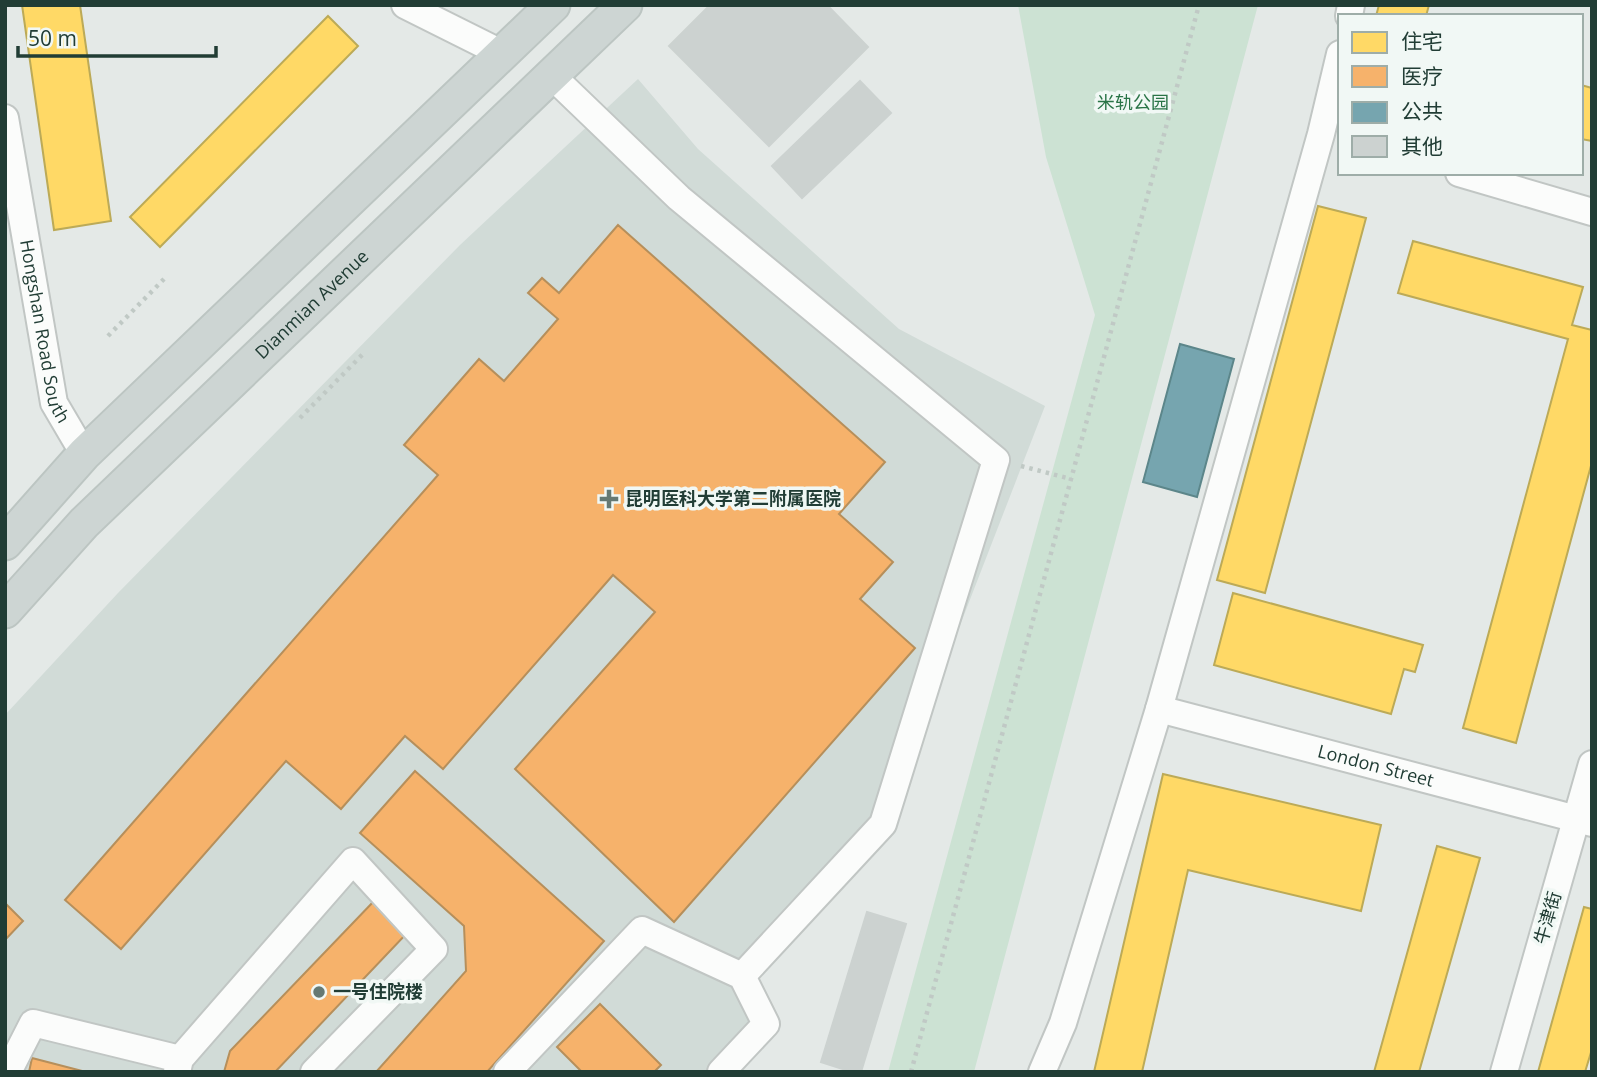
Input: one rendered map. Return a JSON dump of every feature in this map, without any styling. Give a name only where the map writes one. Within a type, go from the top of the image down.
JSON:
[{"type":"main road","points":[[11,529],[84,454],[553,5]]},
{"type":"main road","name":"Dianmian Avenue","points":[[5,611],[84,523],[625,5]]},
{"type":"street","points":[[405,5],[501,53]]},
{"type":"street","points":[[1042,1072],[1063,1023],[1331,136],[1338,72]]},
{"type":"street","points":[[552,76],[679,198],[996,460],[883,824],[742,976]]},
{"type":"street","name":"Hongshan Road South","points":[[5,118],[54,403],[84,454]]},
{"type":"street","points":[[1466,175],[1592,212]]},
{"type":"street","name":"London Street","points":[[1159,709],[1584,821]]},
{"type":"street","name":"牛津街","points":[[1504,1072],[1584,821],[1592,764]]},
{"type":"street","points":[[8,1072],[33,1023],[179,1065],[353,861],[434,948],[314,1072]]},
{"type":"street","points":[[507,1072],[642,930],[742,976],[766,1024],[721,1072]]},
{"type":"path","points":[[911,1072],[1199,5]]},
{"type":"path","points":[[108,336],[164,279]]},
{"type":"path","points":[[300,418],[363,354]]},
{"type":"path","points":[[996,460],[1071,479]]},
{"type":"shaded area","name":"昆明医科大学第二附属医院","points":[[638,79],[698,149],[899,329],[1045,406],[883,824],[742,976],[766,1024],[722,1072],[5,1072],[5,715],[118,593],[460,245]]},
{"type":"green space","name":"米轨公园","points":[[1018,5],[1258,5],[974,1072],[888,1072],[1095,315],[1046,157]]},
{"type":"building: 住宅","points":[[22,5],[80,5],[111,221],[54,230]]},
{"type":"building: 住宅","points":[[1379,5],[1429,5],[1427,14],[1377,14]]},
{"type":"building: 住宅","points":[[328,16],[358,46],[160,247],[130,217]]},
{"type":"building: 住宅","points":[[1583,86],[1592,88],[1592,141],[1583,139]]},
{"type":"building: 住宅","points":[[1318,206],[1366,218],[1265,593],[1217,580]]},
{"type":"building: 住宅","points":[[1413,241],[1583,287],[1572,325],[1592,330],[1592,462],[1516,743],[1463,728],[1568,339],[1398,293]]},
{"type":"building: 住宅","points":[[1233,593],[1423,645],[1415,672],[1404,669],[1391,714],[1214,665]]},
{"type":"building: 住宅","points":[[1163,774],[1381,825],[1361,911],[1188,870],[1142,1072],[1094,1072]]},
{"type":"building: 住宅","points":[[1437,846],[1480,858],[1419,1072],[1374,1072]]},
{"type":"building: 住宅","points":[[1584,907],[1592,909],[1592,1049],[1585,1072],[1538,1072]]},
{"type":"building: 医疗","points":[[618,225],[885,462],[839,514],[893,562],[860,599],[915,648],[674,922],[515,769],[655,612],[613,575],[443,769],[405,736],[341,809],[286,761],[121,949],[65,900],[438,475],[404,445],[479,359],[504,381],[558,319],[528,293],[542,278],[559,293]]},
{"type":"building: 医疗","points":[[415,771],[604,941],[487,1072],[376,1072],[466,971],[464,926],[360,833]]},
{"type":"building: 医疗","name":"一号住院楼","points":[[375,900],[408,932],[275,1072],[224,1072],[230,1051]]},
{"type":"building: 医疗","points":[[5,903],[23,921],[5,940]]},
{"type":"building: 医疗","points":[[600,1004],[661,1065],[654,1072],[582,1072],[557,1047]]},
{"type":"building: 医疗","points":[[32,1058],[86,1072],[29,1072]]},
{"type":"building: 公共","points":[[1180,344],[1234,359],[1197,497],[1143,482]]},
{"type":"building: 其他","points":[[710,5],[827,5],[868,47],[769,146],[669,46]]},
{"type":"building: 其他","points":[[860,81],[891,113],[802,198],[772,166]]},
{"type":"building: 其他","points":[[867,912],[906,924],[861,1072],[852,1072],[821,1062]]},
{"type":"place","name":"昆明医科大学第二附属医院","points":[[609,499]]},
{"type":"place","name":"一号住院楼","points":[[319,992]]}]
